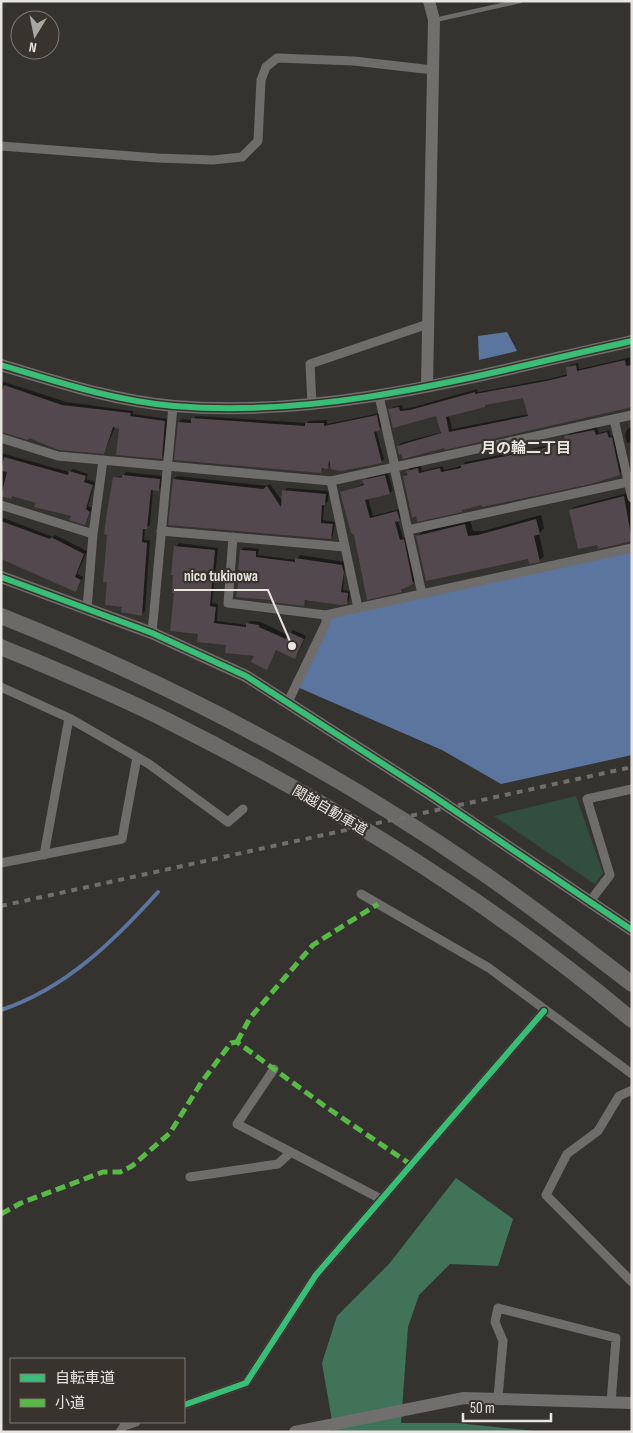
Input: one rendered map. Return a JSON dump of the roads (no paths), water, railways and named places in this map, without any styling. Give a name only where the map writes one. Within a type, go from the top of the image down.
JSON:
[{"type":"highway","name":"関越自動車道","points":[[1,616],[121,667],[281,748],[424,834],[546,918],[632,984]]},
{"type":"highway","name":"関越自動車道","points":[[1,647],[168,721],[246,761],[352,823],[466,895],[545,952],[632,1020]]},
{"type":"street","points":[[427,386],[434,20],[429,1]]},
{"type":"street","points":[[1,146],[157,158],[213,160],[242,157],[258,140],[262,80],[266,67],[277,58],[354,61],[432,70]]},
{"type":"street","points":[[312,405],[310,364],[428,324]]},
{"type":"street","points":[[2,368],[104,395],[172,406],[252,410],[312,405],[379,396],[632,341]]},
{"type":"street","points":[[379,396],[422,594]]},
{"type":"street","points":[[152,633],[172,406]]},
{"type":"street","points":[[1,438],[58,456],[331,481],[632,415]]},
{"type":"street","points":[[614,419],[632,498]]},
{"type":"street","points":[[87,609],[93,534],[103,460]]},
{"type":"street","points":[[331,481],[358,608]]},
{"type":"street","points":[[408,530],[628,482]]},
{"type":"street","points":[[1,505],[93,534]]},
{"type":"street","points":[[161,531],[345,547]]},
{"type":"street","points":[[233,537],[228,603],[326,615],[632,548]]},
{"type":"street","points":[[1,577],[152,633],[246,676],[430,794],[591,900],[632,930]]},
{"type":"street","points":[[288,702],[326,623],[326,615]]},
{"type":"street","points":[[1,687],[69,718],[137,757],[228,822],[243,809]]},
{"type":"street","points":[[44,855],[69,718]]},
{"type":"street","points":[[1,863],[122,839],[137,757]]},
{"type":"street","points":[[591,900],[610,875],[587,799],[632,789]]},
{"type":"street","points":[[361,894],[489,968],[544,1011],[632,1074]]},
{"type":"street","points":[[185,1405],[246,1383],[316,1275],[544,1011]]},
{"type":"street","points":[[274,1069],[237,1124],[381,1199]]},
{"type":"street","points":[[632,1090],[619,1096],[598,1131],[567,1154],[546,1195],[632,1282]]},
{"type":"street","points":[[190,1177],[278,1164],[291,1152]]},
{"type":"street","points":[[498,1397],[503,1341],[495,1322],[498,1308],[616,1338],[610,1403]]},
{"type":"street","points":[[295,1432],[464,1398],[498,1397],[632,1403]]},
{"type":"street","points":[[120,1432],[124,1426],[133,1423]]},
{"type":"lane","points":[[434,20],[520,1]]},
{"type":"water","points":[[507,332],[517,351],[479,360],[478,336]]},
{"type":"water","points":[[632,548],[632,755],[501,784],[442,750],[295,686],[326,615]]},
{"type":"waterway","points":[[1,1010],[46,990],[87,962],[124,928],[158,892]]},
{"type":"railway","points":[[1,906],[632,767]]},
{"type":"place","name":"nico tukinowa","points":[[292,646]]},
{"type":"district","name":"月の輪二丁目","points":[[526,448]]}]
